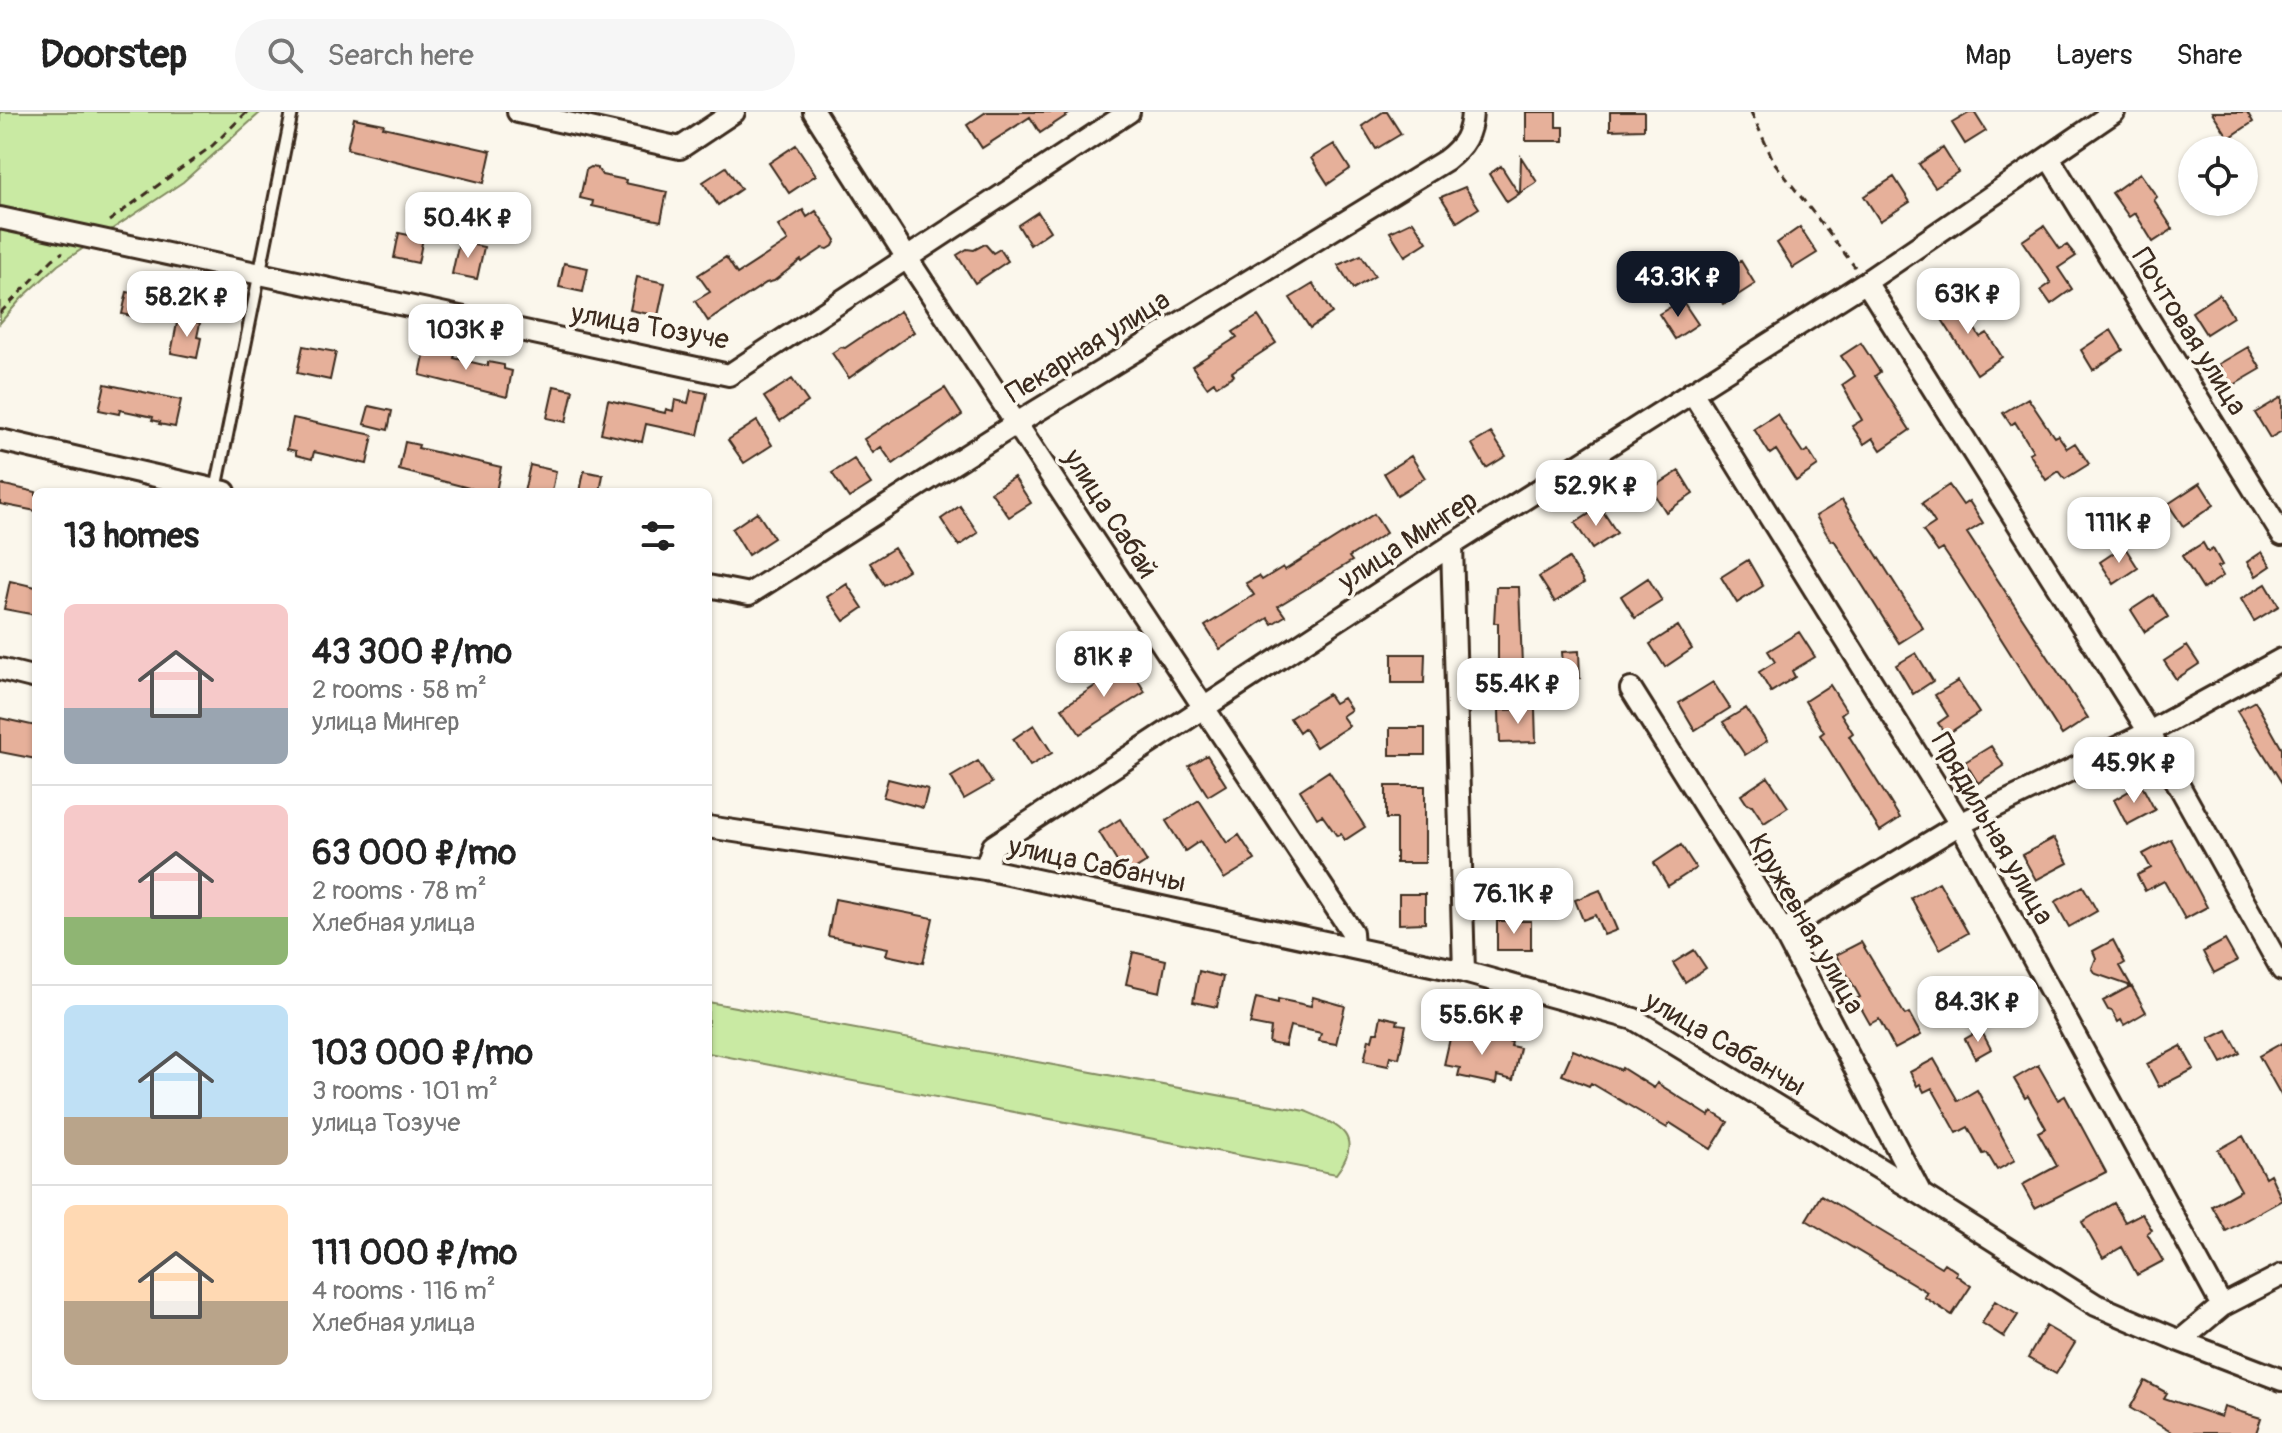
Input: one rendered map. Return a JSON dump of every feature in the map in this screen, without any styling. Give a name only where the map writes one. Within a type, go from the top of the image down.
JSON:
[{"type":"street","points":[[518,112],[680,148],[734,112]]},
{"type":"street","name":"улица Сабай","points":[[814,112],[1352,932],[1353,948]]},
{"type":"street","name":"улица Тозуче","points":[[0,218],[729,375],[1129,112]]},
{"type":"street","name":"Пекарная улица","points":[[712,587],[749,594],[1017,423],[1446,160],[1460,149],[1469,135],[1472,112]]},
{"type":"street","name":"улица Мингер","points":[[985,869],[993,846],[1452,545],[1866,282],[2114,112]]},
{"type":"street","name":"Почтовая улица","points":[[2049,158],[2282,535]]},
{"type":"street","points":[[1866,282],[2149,732],[2282,970]]},
{"type":"street","name":"Прядильная улица","points":[[1692,392],[1960,824],[2222,1306]]},
{"type":"street","points":[[0,440],[208,488]]},
{"type":"street","points":[[1452,545],[1464,972]]},
{"type":"street","points":[[1783,931],[1960,824],[2149,732],[2282,659]]},
{"type":"street","points":[[0,669],[32,677]]},
{"type":"street","name":"Кружевная улица","points":[[1631,689],[1783,931],[1921,1194]]},
{"type":"street","name":"улица Сабанчы","points":[[712,828],[985,869],[1464,972],[1634,1019],[2096,1305],[2282,1380]]},
{"type":"street","points":[[2180,1341],[2222,1306],[2282,1275]]},
{"type":"lane","points":[[222,488],[292,112]]},
{"type":"path","points":[[0,313],[53,259],[212,146],[247,112]]},
{"type":"path","points":[[1751,112],[1774,162],[1866,282]]},
{"type":"green space","points":[[0,112],[261,112],[183,182],[58,265],[0,323]]},
{"type":"green space","points":[[712,1003],[1305,1111],[1337,1127],[1348,1141],[1345,1161],[1336,1174],[712,1054]]},
{"type":"building","points":[[986,112],[1072,112],[1040,133],[1030,117],[982,148],[967,125]]},
{"type":"building","points":[[1387,112],[1401,134],[1376,149],[1362,126]]},
{"type":"building","points":[[1526,112],[1556,112],[1556,127],[1564,127],[1564,141],[1526,141]]},
{"type":"building","points":[[1610,112],[1644,112],[1644,129],[1610,130]]},
{"type":"building","points":[[1971,112],[1986,131],[1965,144],[1952,123]]},
{"type":"building","points":[[2212,112],[2247,112],[2253,122],[2228,136]]},
{"type":"building","points":[[354,118],[491,151],[484,183],[347,149]]},
{"type":"building","points":[[1334,144],[1350,169],[1328,184],[1311,158]]},
{"type":"building","points":[[796,145],[816,175],[789,193],[769,163]]},
{"type":"building","points":[[1943,148],[1958,172],[1935,187],[1919,164]]},
{"type":"building","points":[[1521,157],[1537,182],[1520,193]]},
{"type":"building","points":[[1501,166],[1519,194],[1507,202],[1489,174]]},
{"type":"building","points":[[726,167],[741,189],[718,205],[703,182]]},
{"type":"building","points":[[597,168],[602,175],[626,180],[625,183],[667,192],[661,221],[592,206],[593,201],[580,198],[586,170]]},
{"type":"building","points":[[2140,173],[2157,197],[2154,200],[2173,229],[2153,242],[2135,213],[2129,217],[2112,193]]},
{"type":"building","points":[[1894,177],[1910,202],[1880,221],[1864,196]]},
{"type":"building","points":[[1465,187],[1479,208],[1457,222],[1441,197]]},
{"type":"building","points":[[803,210],[807,217],[816,211],[836,240],[833,246],[801,260],[774,281],[766,283],[708,321],[695,301],[710,292],[698,275],[726,257],[737,274],[788,241],[778,226]]},
{"type":"building","points":[[1038,212],[1050,231],[1030,245],[1018,225]]},
{"type":"building","points":[[1413,221],[1427,242],[1405,256],[1390,232]]},
{"type":"building","points":[[2044,226],[2060,249],[2067,245],[2076,256],[2058,268],[2072,289],[2051,304],[2041,290],[2051,283],[2022,241]]},
{"type":"building","points":[[1800,227],[1817,253],[1793,268],[1777,243]]},
{"type":"building","points":[[399,233],[423,238],[418,263],[394,258]]},
{"type":"building","points":[[459,242],[484,247],[477,279],[452,274]]},
{"type":"building","points":[[985,244],[993,253],[1000,249],[1008,261],[975,283],[957,255]]},
{"type":"building","points":[[1361,255],[1375,276],[1353,289],[1338,265]]},
{"type":"building","points":[[1741,261],[1755,284],[1724,304],[1709,282]]},
{"type":"building","points":[[564,263],[588,268],[583,292],[559,287]]},
{"type":"building","points":[[637,277],[665,283],[658,316],[630,310]]},
{"type":"building","points":[[1313,284],[1332,313],[1310,328],[1290,298]]},
{"type":"building","points":[[127,292],[161,299],[156,321],[122,314]]},
{"type":"building","points":[[2219,294],[2233,317],[2206,334],[2192,312]]},
{"type":"building","points":[[1953,295],[1980,337],[1987,333],[2002,357],[1977,374],[1934,307]]},
{"type":"building","points":[[1682,300],[1698,324],[1675,339],[1659,314]]},
{"type":"building","points":[[900,311],[914,332],[849,378],[832,353],[845,348]]},
{"type":"building","points":[[1258,316],[1276,343],[1232,372],[1234,375],[1217,386],[1214,382],[1207,387],[1192,366],[1237,337],[1233,332]]},
{"type":"building","points":[[178,318],[200,323],[197,358],[171,353]]},
{"type":"building","points":[[2111,330],[2123,350],[2093,370],[2081,350]]},
{"type":"building","points":[[1861,343],[1880,372],[1875,376],[1910,430],[1881,450],[1873,438],[1864,444],[1852,426],[1862,420],[1842,385],[1855,376],[1841,356]]},
{"type":"building","points":[[303,346],[336,352],[330,380],[297,373]]},
{"type":"building","points":[[426,346],[456,352],[454,358],[488,366],[488,362],[504,365],[504,369],[512,371],[507,397],[420,375]]},
{"type":"building","points":[[2248,347],[2261,369],[2232,386],[2219,364]]},
{"type":"building","points":[[792,379],[808,402],[780,421],[764,397]]},
{"type":"building","points":[[105,384],[181,400],[175,427],[159,424],[152,420],[153,417],[120,410],[119,414],[99,410]]},
{"type":"building","points":[[554,386],[573,390],[566,422],[547,418]]},
{"type":"building","points":[[945,388],[962,415],[893,464],[881,447],[873,453],[864,439]]},
{"type":"building","points":[[691,390],[707,393],[698,435],[646,424],[642,442],[601,433],[608,400],[665,413],[666,409],[673,411],[675,400],[688,403]]},
{"type":"building","points":[[2282,397],[2282,431],[2270,438],[2255,413]]},
{"type":"building","points":[[2028,398],[2054,437],[2058,435],[2067,448],[2075,443],[2089,464],[2065,479],[2059,471],[2046,480],[2015,422],[2011,425],[2003,413]]},
{"type":"building","points":[[369,406],[392,411],[388,430],[364,424]]},
{"type":"building","points":[[1777,414],[1803,453],[1808,450],[1818,466],[1796,481],[1776,450],[1770,454],[1754,429]]},
{"type":"building","points":[[293,418],[373,435],[367,464],[314,452],[312,459],[296,455],[296,451],[287,449]]},
{"type":"building","points":[[757,421],[772,445],[744,463],[728,440]]},
{"type":"building","points":[[1491,433],[1506,456],[1486,468],[1472,444]]},
{"type":"building","points":[[405,442],[419,445],[418,448],[501,467],[497,488],[469,488],[399,470]]},
{"type":"building","points":[[1411,456],[1425,478],[1397,495],[1384,473]]},
{"type":"building","points":[[854,459],[871,484],[849,498],[832,473]]},
{"type":"building","points":[[530,465],[556,471],[553,488],[525,488]]},
{"type":"building","points":[[584,471],[603,475],[601,488],[581,488]]},
{"type":"building","points":[[1679,471],[1693,494],[1666,512],[1651,489]]},
{"type":"building","points":[[1014,477],[1031,503],[1009,517],[991,492]]},
{"type":"building","points":[[2200,483],[2214,505],[2183,526],[2168,504]]},
{"type":"building","points":[[0,484],[32,491],[32,510],[0,504]]},
{"type":"building","points":[[1949,485],[1963,505],[1969,501],[1983,523],[1967,533],[2088,718],[2062,735],[1943,549],[1938,552],[1923,531],[1935,523],[1922,503]]},
{"type":"building","points":[[1842,500],[1923,628],[1899,643],[1816,516]]},
{"type":"building","points":[[960,506],[978,533],[959,546],[941,519]]},
{"type":"building","points":[[1600,507],[1617,533],[1592,549],[1575,523]]},
{"type":"building","points":[[757,512],[774,538],[748,555],[732,529]]},
{"type":"building","points":[[1374,514],[1386,533],[1349,557],[1352,561],[1278,606],[1285,616],[1272,624],[1268,618],[1220,649],[1205,626],[1254,595],[1246,583],[1259,576],[1262,580],[1283,567],[1285,570]]},
{"type":"building","points":[[2203,543],[2208,552],[2213,549],[2222,565],[2218,567],[2223,576],[2203,589],[2182,556]]},
{"type":"building","points":[[2124,546],[2138,568],[2114,584],[2100,562]]},
{"type":"building","points":[[894,548],[908,570],[884,585],[870,563]]},
{"type":"building","points":[[2262,552],[2271,566],[2256,576],[2247,562]]},
{"type":"building","points":[[1569,558],[1584,583],[1555,602],[1539,577]]},
{"type":"building","points":[[1748,560],[1763,586],[1737,603],[1721,577]]},
{"type":"building","points":[[1648,578],[1662,601],[1635,618],[1621,596]]},
{"type":"building","points":[[10,581],[32,586],[32,614],[4,609]]},
{"type":"building","points":[[847,584],[863,608],[844,621],[827,597]]},
{"type":"building","points":[[2266,584],[2279,606],[2254,621],[2241,599]]},
{"type":"building","points":[[1496,587],[1519,587],[1522,665],[1498,665],[1498,623],[1494,623]]},
{"type":"building","points":[[2154,595],[2168,617],[2145,632],[2131,610]]},
{"type":"building","points":[[1678,626],[1692,649],[1665,667],[1650,644]]},
{"type":"building","points":[[1799,632],[1815,657],[1792,671],[1795,677],[1771,692],[1759,672],[1775,662],[1768,651]]},
{"type":"building","points":[[2187,646],[2199,664],[2176,679],[2164,661]]},
{"type":"building","points":[[1579,651],[1580,678],[1564,679],[1562,652]]},
{"type":"building","points":[[1916,653],[1933,681],[1913,694],[1896,665]]},
{"type":"building","points":[[1392,654],[1425,654],[1424,683],[1392,683]]},
{"type":"building","points":[[1128,664],[1145,692],[1080,734],[1062,708]]},
{"type":"building","points":[[1958,681],[1979,713],[1946,735],[1938,723],[1948,716],[1935,695]]},
{"type":"building","points":[[1713,682],[1730,708],[1695,730],[1679,703]]},
{"type":"building","points":[[1830,685],[1846,710],[1841,714],[1853,733],[1849,736],[1900,818],[1880,831],[1820,735],[1824,732],[1805,701]]},
{"type":"building","points":[[1328,694],[1334,703],[1343,698],[1351,710],[1342,716],[1349,726],[1316,747],[1304,728],[1299,732],[1290,718]]},
{"type":"building","points":[[2255,701],[2282,749],[2282,783],[2237,711]]},
{"type":"building","points":[[1746,708],[1767,741],[1745,755],[1723,722]]},
{"type":"building","points":[[1535,709],[1536,742],[1500,743],[1499,710]]},
{"type":"building","points":[[0,718],[32,725],[32,758],[0,752]]},
{"type":"building","points":[[1034,725],[1052,753],[1030,766],[1013,739]]},
{"type":"building","points":[[1390,728],[1425,728],[1425,755],[1390,755]]},
{"type":"building","points":[[1991,746],[2004,766],[1978,783],[1965,762]]},
{"type":"building","points":[[1207,755],[1226,785],[1208,796],[1189,766]]},
{"type":"building","points":[[978,761],[992,783],[964,799],[951,777]]},
{"type":"building","points":[[1329,771],[1365,827],[1345,840],[1341,834],[1337,836],[1322,815],[1317,818],[1300,790]]},
{"type":"building","points":[[1768,777],[1788,807],[1764,823],[1741,795]]},
{"type":"building","points":[[888,779],[928,789],[923,808],[883,797]]},
{"type":"building","points":[[2141,784],[2155,810],[2127,825],[2114,800]]},
{"type":"building","points":[[1386,786],[1425,786],[1425,863],[1396,863],[1396,819],[1386,819]]},
{"type":"building","points":[[1199,800],[1227,843],[1239,835],[1255,860],[1224,879],[1200,841],[1185,851],[1166,821]]},
{"type":"building","points":[[1120,819],[1147,862],[1133,871],[1119,865],[1099,832]]},
{"type":"building","points":[[2054,838],[2068,863],[2036,880],[2022,855]]},
{"type":"building","points":[[2171,839],[2207,907],[2185,919],[2164,881],[2145,891],[2137,875],[2151,868],[2143,854]]},
{"type":"building","points":[[1681,845],[1696,868],[1668,886],[1654,863]]},
{"type":"building","points":[[1939,882],[1968,933],[1940,949],[1911,898]]},
{"type":"building","points":[[2083,886],[2097,911],[2069,927],[2055,902]]},
{"type":"building","points":[[1600,890],[1617,930],[1604,935],[1595,915],[1583,920],[1575,900]]},
{"type":"building","points":[[1399,894],[1425,894],[1425,923],[1399,924]]},
{"type":"building","points":[[835,899],[933,918],[923,963],[886,955],[888,948],[828,936]]},
{"type":"building","points":[[1497,921],[1531,921],[1531,950],[1497,950]]},
{"type":"building","points":[[2113,940],[2125,963],[2120,966],[2146,1012],[2124,1025],[2121,1020],[2118,1022],[2103,1001],[2131,986],[2096,974],[2092,968],[2096,958],[2093,951]]},
{"type":"building","points":[[2225,940],[2237,961],[2214,973],[2203,952]]},
{"type":"building","points":[[1861,942],[1905,1015],[1909,1013],[1921,1035],[1895,1049],[1879,1019],[1870,1024],[1856,999],[1860,997],[1836,955]]},
{"type":"building","points":[[1694,950],[1706,968],[1685,982],[1673,963]]},
{"type":"building","points":[[1133,952],[1166,960],[1160,992],[1126,984]]},
{"type":"building","points":[[1199,971],[1223,977],[1217,1007],[1193,1002]]},
{"type":"building","points":[[1313,997],[1345,1006],[1336,1044],[1319,1041],[1321,1033],[1290,1026],[1285,1046],[1269,1043],[1271,1028],[1250,1024],[1256,998],[1311,1006]]},
{"type":"building","points":[[1381,1016],[1406,1025],[1399,1058],[1390,1056],[1388,1066],[1364,1061],[1369,1039],[1372,1040],[1374,1032],[1378,1032]]},
{"type":"building","points":[[1981,1030],[1991,1049],[1975,1058],[1965,1039]]},
{"type":"building","points":[[2227,1030],[2240,1053],[2222,1063],[2209,1039]]},
{"type":"building","points":[[1461,1031],[1512,1042],[1511,1046],[1520,1048],[1513,1080],[1497,1076],[1496,1084],[1458,1076],[1460,1068],[1444,1065],[1451,1034],[1460,1036]]},
{"type":"building","points":[[2282,1043],[2282,1097],[2259,1056]]},
{"type":"building","points":[[2181,1046],[2194,1069],[2159,1087],[2147,1064]]},
{"type":"building","points":[[1573,1050],[1622,1068],[1654,1088],[1657,1083],[1709,1116],[1712,1112],[1728,1122],[1711,1149],[1670,1123],[1667,1128],[1591,1083],[1589,1086],[1562,1075]]},
{"type":"building","points":[[1934,1059],[1958,1101],[1977,1090],[2015,1160],[1997,1170],[1987,1153],[1983,1154],[1968,1127],[1957,1133],[1932,1088],[1924,1092],[1920,1084],[1917,1086],[1910,1072]]},
{"type":"building","points":[[2038,1065],[2058,1100],[2065,1096],[2106,1172],[2035,1208],[2022,1185],[2057,1166],[2038,1132],[2046,1128],[2028,1096],[2025,1098],[2014,1079]]},
{"type":"building","points":[[2243,1136],[2265,1177],[2270,1174],[2282,1200],[2226,1231],[2212,1206],[2241,1190],[2218,1150]]},
{"type":"building","points":[[1821,1195],[1941,1267],[1944,1263],[1957,1272],[1956,1275],[1971,1286],[1952,1315],[1924,1297],[1927,1292],[1806,1220]]},
{"type":"building","points":[[2114,1203],[2125,1222],[2142,1213],[2152,1230],[2147,1233],[2163,1261],[2137,1275],[2122,1247],[2103,1258],[2082,1222]]},
{"type":"building","points":[[1995,1301],[2018,1315],[2004,1337],[1982,1323]]},
{"type":"building","points":[[2046,1326],[2075,1343],[2056,1374],[2028,1358]]},
{"type":"building","points":[[2145,1381],[2167,1393],[2164,1398],[2221,1417],[2224,1407],[2261,1418],[2256,1433],[2173,1433],[2130,1408]]}]
